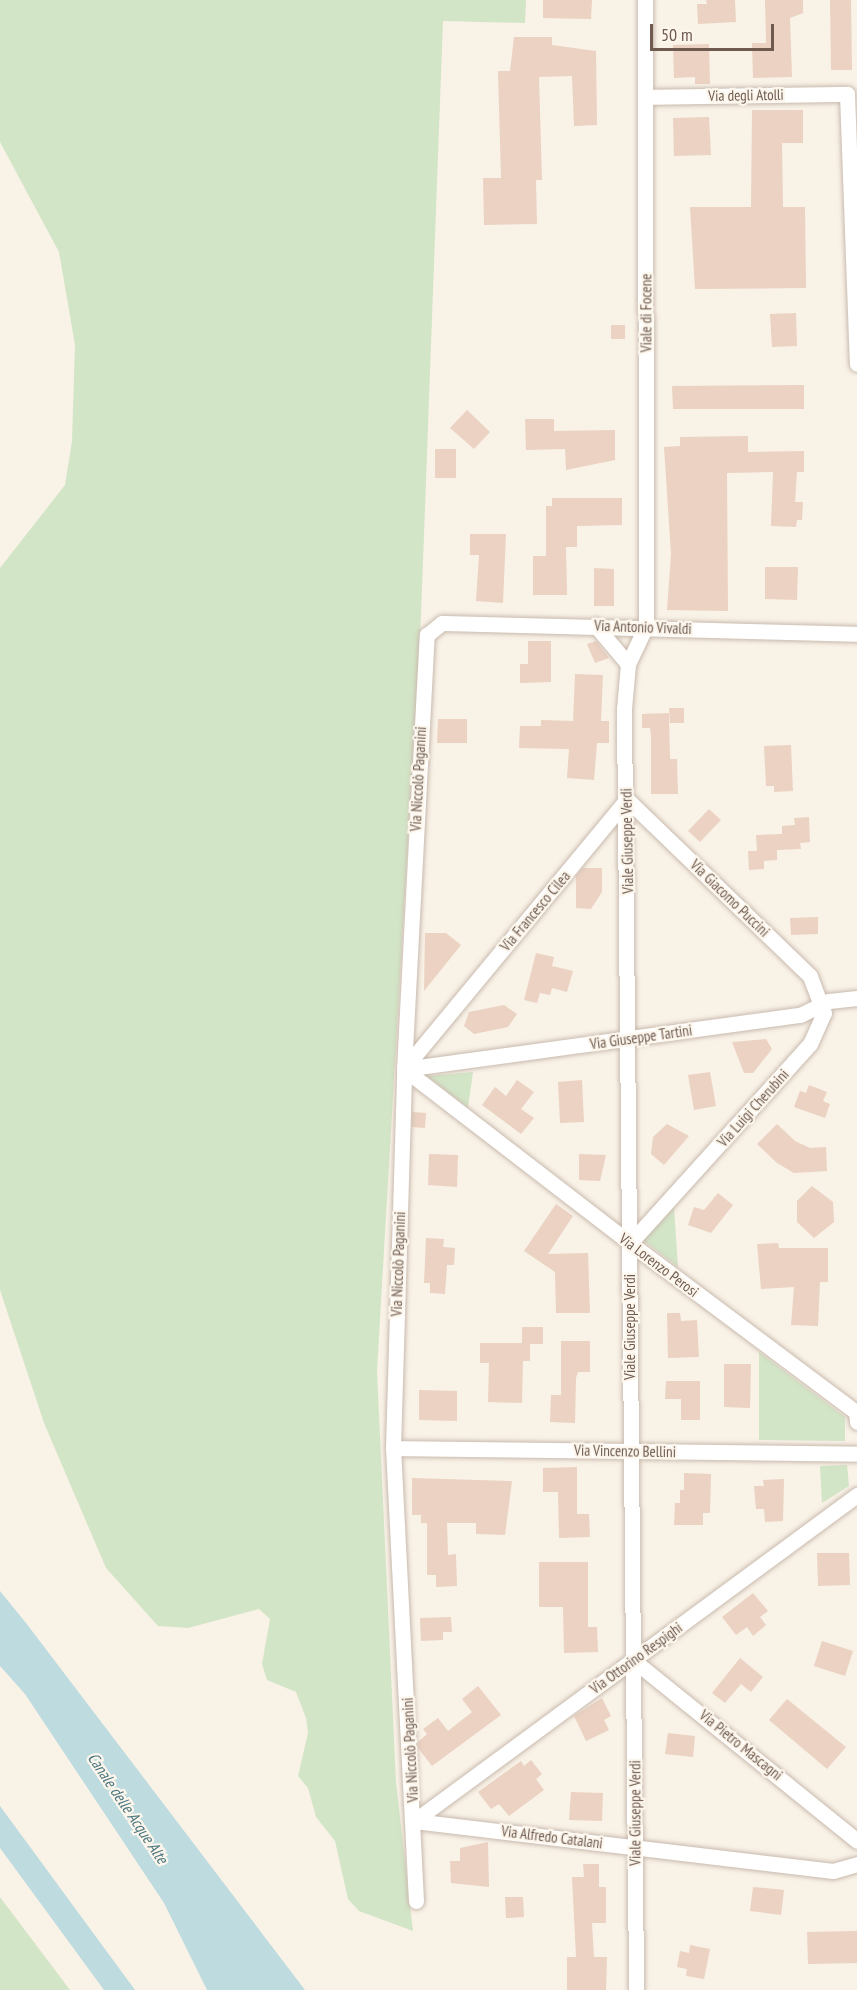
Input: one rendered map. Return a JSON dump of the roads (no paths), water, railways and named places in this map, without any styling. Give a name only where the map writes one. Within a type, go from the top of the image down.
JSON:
[{"type":"street","name":"Viale di Focene","points":[[645,0],[646,626]]},
{"type":"street","name":"Via degli Atolli","points":[[645,97],[847,94],[857,364]]},
{"type":"street","name":"Via Antonio Vivaldi","points":[[431,628],[442,623],[595,625],[857,634]]},
{"type":"street","points":[[595,625],[628,664],[646,626]]},
{"type":"street","name":"Via Niccolò Paganini","points":[[416,1901],[414,1821],[393,1448],[404,1070],[425,643],[431,628]]},
{"type":"street","name":"Viale Giuseppe Verdi","points":[[628,664],[627,799],[636,1990]]},
{"type":"street","name":"Via Francesco Cilea","points":[[404,1070],[627,799]]},
{"type":"street","name":"Via Giacomo Puccini","points":[[627,799],[810,976],[822,1005]]},
{"type":"street","name":"Via Giuseppe Tartini","points":[[404,1070],[800,1015],[822,1005],[857,998]]},
{"type":"street","name":"Via Luigi Cherubini","points":[[630,1243],[815,1038],[823,1022],[822,1005]]},
{"type":"street","name":"Via Lorenzo Perosi","points":[[404,1070],[857,1417]]},
{"type":"street","name":"Via Vincenzo Bellini","points":[[393,1448],[857,1454]]},
{"type":"street","name":"Via Ottorino Respighi","points":[[414,1821],[857,1495]]},
{"type":"street","name":"Via Pietro Mascagni","points":[[633,1660],[852,1836]]},
{"type":"street","name":"Via Alfredo Catalani","points":[[414,1821],[833,1870],[857,1864]]},
{"type":"water","name":"Canale delle Acque Alte","points":[[0,1591],[305,1990],[207,1990],[164,1903],[25,1694],[0,1666]]},
{"type":"water","points":[[0,1806],[135,1990],[104,1990],[0,1848]]}]
